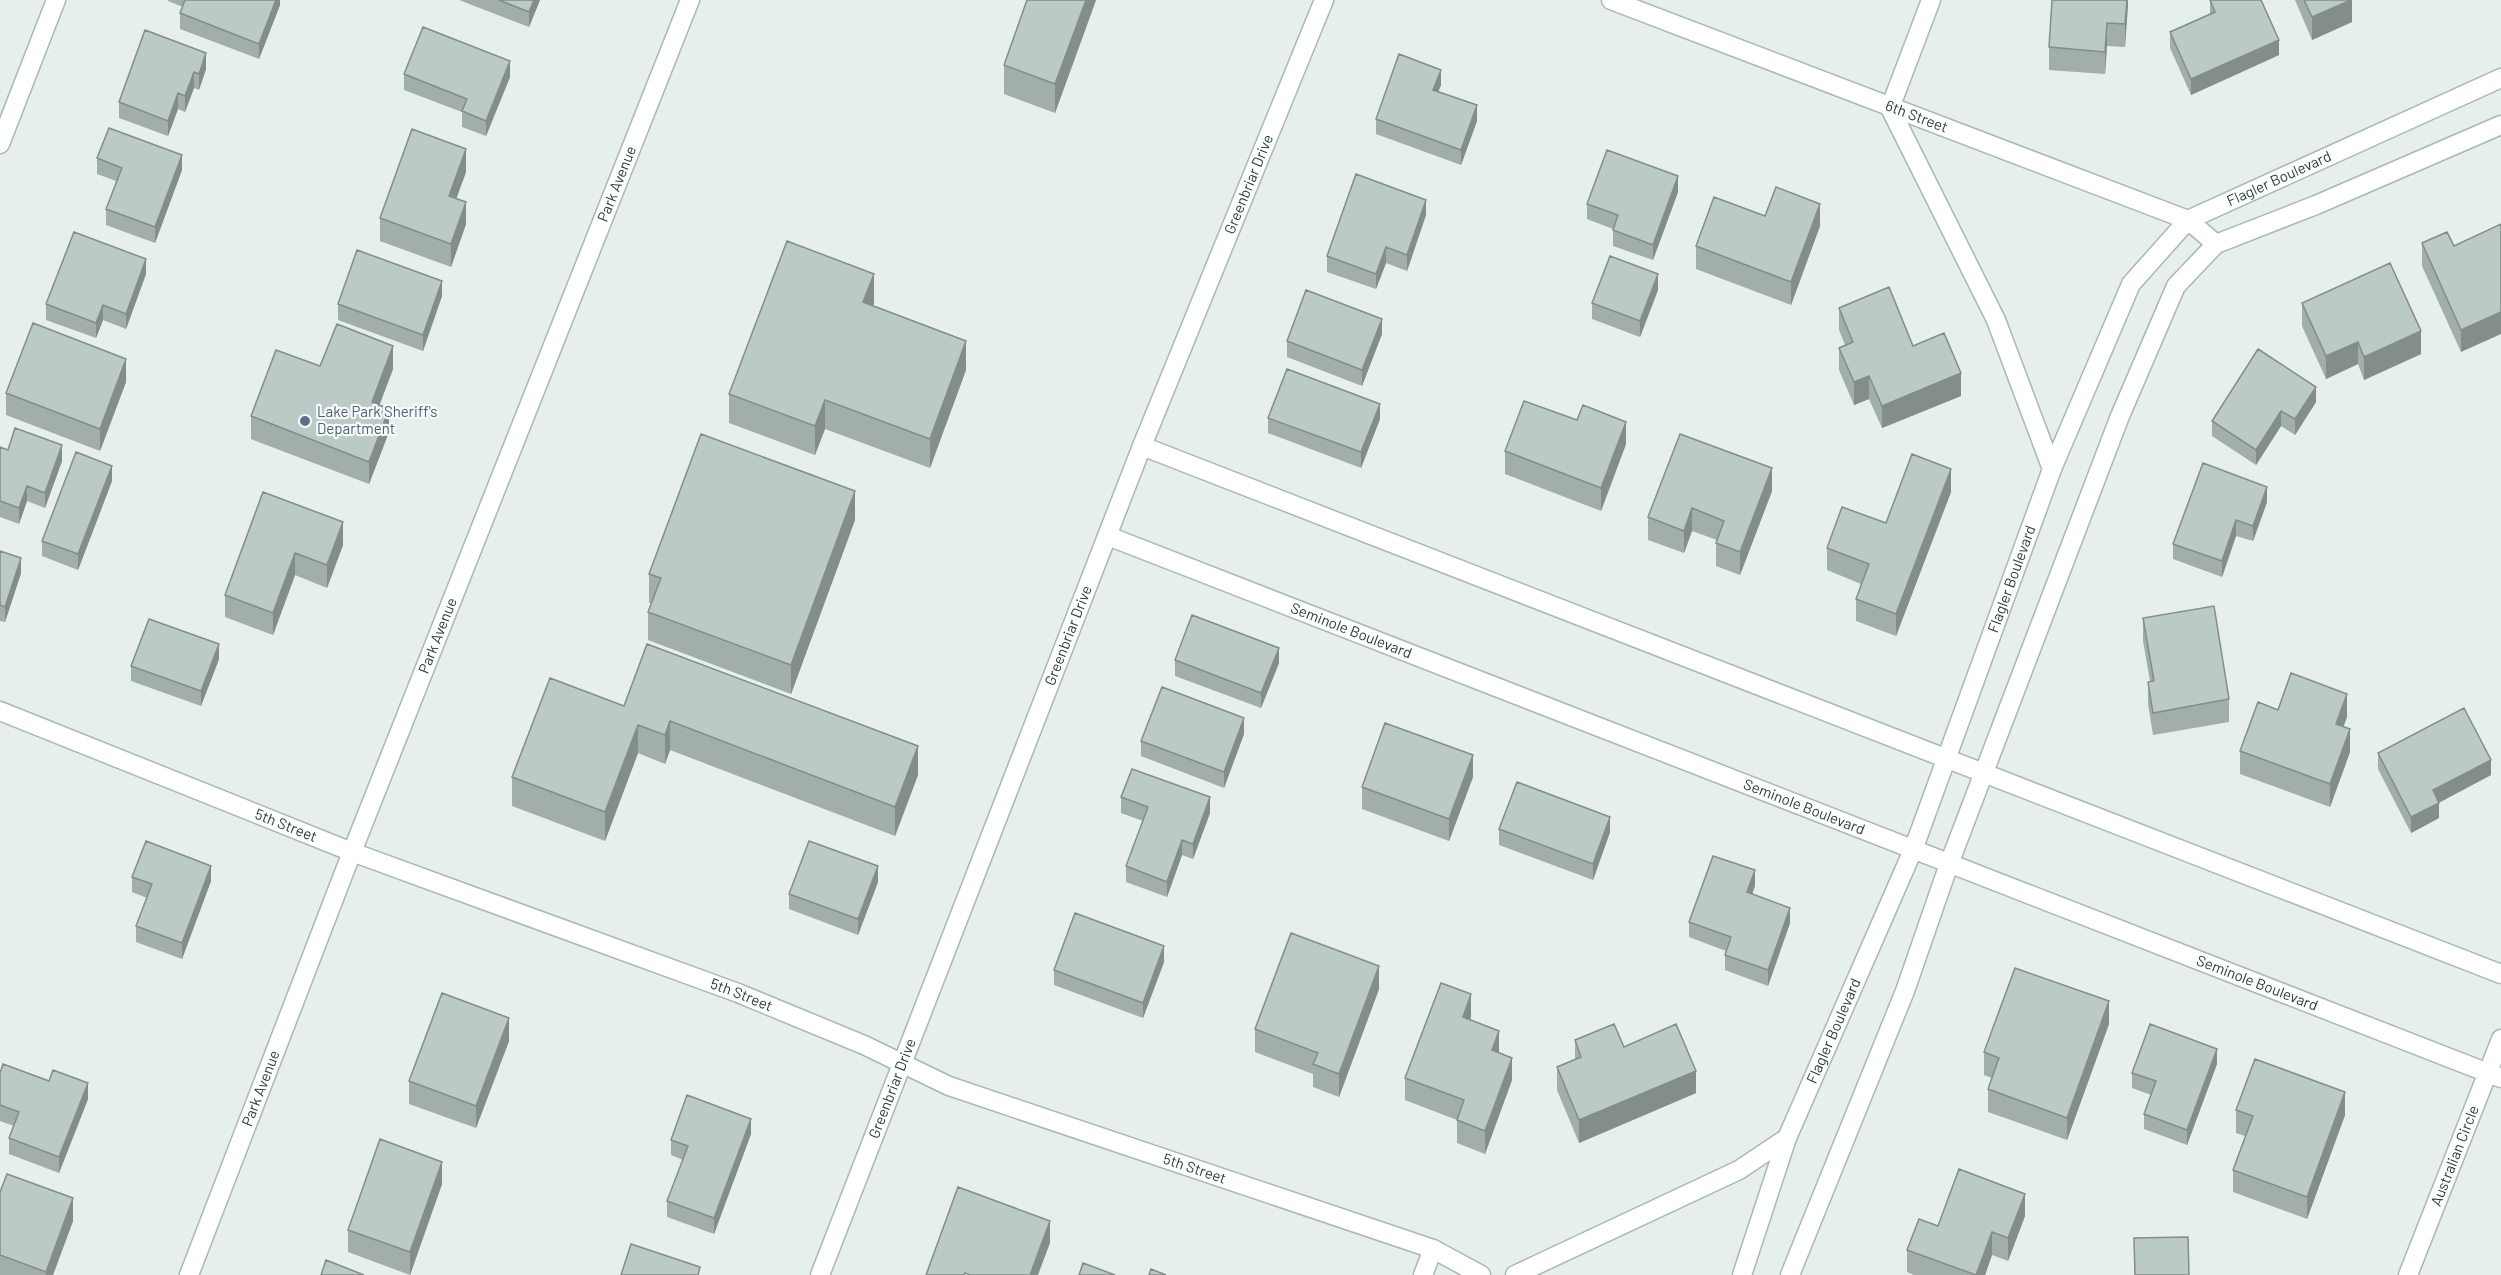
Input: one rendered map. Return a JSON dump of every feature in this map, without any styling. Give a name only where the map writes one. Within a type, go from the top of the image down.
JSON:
[{"type":"street","points":[[0,144],[56,0]]},
{"type":"street","name":"Park Avenue","points":[[189,1275],[352,852],[690,0]]},
{"type":"street","name":"Greenbriar Drive","points":[[820,1275],[1142,446],[1324,0]]},
{"type":"street","name":"6th Street","points":[[1611,0],[2188,220],[2216,244]]},
{"type":"street","points":[[1931,0],[1890,108],[1996,320],[2052,469]]},
{"type":"street","name":"Flagler Boulevard","points":[[1742,1275],[1787,1138],[1913,850],[2052,469],[2131,284],[2188,220],[2501,78]]},
{"type":"street","points":[[1790,1275],[1905,991],[1949,864],[2120,416],[2176,286],[2216,244],[2316,205],[2501,125]]},
{"type":"street","points":[[1142,446],[2501,974]]},
{"type":"street","name":"Seminole Boulevard","points":[[1108,536],[2495,1076]]},
{"type":"street","name":"5th Street","points":[[0,711],[352,852],[738,993],[903,1063],[949,1086],[1433,1250],[1481,1275]]},
{"type":"street","name":"Australian Circle","points":[[2408,1275],[2495,1076],[2501,1039]]},
{"type":"street","points":[[1515,1275],[1739,1170],[1787,1138]]},
{"type":"street","points":[[1423,1275],[1433,1250]]},
{"type":"building","points":[[185,0],[276,0],[259,44],[180,13]]},
{"type":"building","points":[[499,0],[534,0],[529,12]]},
{"type":"building","points":[[1027,0],[1086,0],[1055,84],[1004,65]]},
{"type":"building","points":[[2052,0],[2127,0],[2125,24],[2107,23],[2105,52],[2049,47]]},
{"type":"building","points":[[2210,0],[2261,0],[2279,40],[2191,79],[2170,32],[2215,12]]},
{"type":"building","points":[[2304,0],[2351,0],[2312,17]]},
{"type":"building","points":[[423,27],[510,61],[486,121],[462,111],[467,99],[404,74]]},
{"type":"building","points":[[145,30],[206,53],[199,74],[194,72],[185,96],[178,93],[168,121],[119,102]]},
{"type":"building","points":[[1399,54],[1441,70],[1433,90],[1477,105],[1461,150],[1376,119]]},
{"type":"building","points":[[109,128],[182,155],[155,227],[106,209],[122,168],[97,158]]},
{"type":"building","points":[[412,129],[466,149],[449,196],[466,202],[451,244],[380,218]]},
{"type":"building","points":[[1607,150],[1678,176],[1653,245],[1613,230],[1618,215],[1587,204]]},
{"type":"building","points":[[1356,174],[1426,200],[1407,255],[1386,247],[1376,274],[1327,256]]},
{"type":"building","points":[[1776,187],[1820,204],[1791,282],[1696,246],[1714,197],[1765,216]]},
{"type":"building","points":[[2501,224],[2501,312],[2461,330],[2422,243],[2447,232],[2454,246]]},
{"type":"building","points":[[74,232],[146,259],[126,314],[103,305],[96,323],[46,304]]},
{"type":"building","points":[[787,241],[874,274],[863,302],[966,341],[930,439],[825,400],[815,426],[729,394]]},
{"type":"building","points":[[357,250],[442,281],[423,335],[338,304]]},
{"type":"building","points":[[1610,256],[1658,274],[1640,321],[1592,303]]},
{"type":"building","points":[[2390,263],[2421,331],[2364,357],[2358,342],[2326,356],[2302,303]]},
{"type":"building","points":[[1889,287],[1913,346],[1944,333],[1961,373],[1882,406],[1869,376],[1854,382],[1839,348],[1853,342],[1839,308]]},
{"type":"building","points":[[1306,290],[1382,319],[1362,370],[1287,341]]},
{"type":"building","points":[[33,323],[126,359],[100,429],[6,393]]},
{"type":"building","points":[[337,324],[393,346],[372,402],[389,409],[369,462],[251,416],[276,350],[320,366]]},
{"type":"building","points":[[2258,349],[2316,387],[2295,419],[2281,411],[2256,450],[2212,421]]},
{"type":"building","points":[[1287,369],[1380,404],[1361,452],[1268,418]]},
{"type":"building","points":[[1524,401],[1577,420],[1583,405],[1626,422],[1601,488],[1505,451]]},
{"type":"building","points":[[15,428],[62,445],[45,493],[27,486],[19,508],[0,501],[0,447],[8,450]]},
{"type":"building","points":[[701,434],[855,491],[791,665],[648,612],[661,578],[649,574]]},
{"type":"building","points":[[1680,434],[1772,468],[1740,552],[1716,543],[1724,521],[1692,508],[1684,531],[1648,517]]},
{"type":"building","points":[[76,452],[112,466],[78,554],[42,541]]},
{"type":"building","points":[[1912,454],[1951,469],[1896,614],[1856,599],[1869,564],[1827,548],[1842,507],[1886,523]]},
{"type":"building","points":[[2203,463],[2267,487],[2253,526],[2236,520],[2222,561],[2173,544]]},
{"type":"building","points":[[263,492],[343,522],[327,565],[295,553],[273,613],[225,595]]},
{"type":"building","points":[[0,551],[21,558],[5,607],[0,605]]},
{"type":"building","points":[[2214,606],[2229,699],[2153,713],[2148,682],[2154,681],[2143,618]]},
{"type":"building","points":[[1192,615],[1279,648],[1261,693],[1175,660]]},
{"type":"building","points":[[149,619],[219,644],[201,691],[131,666]]},
{"type":"building","points":[[647,644],[918,746],[895,807],[670,721],[665,735],[638,725],[605,812],[512,777],[550,678],[624,706]]},
{"type":"building","points":[[2291,673],[2347,694],[2336,724],[2350,729],[2330,784],[2240,751],[2258,702],[2278,710]]},
{"type":"building","points":[[1162,687],[1244,718],[1224,772],[1141,741]]},
{"type":"building","points":[[2464,708],[2491,760],[2433,790],[2439,803],[2411,817],[2378,753]]},
{"type":"building","points":[[1385,723],[1473,755],[1449,819],[1362,787]]},
{"type":"building","points":[[1132,769],[1210,797],[1193,844],[1182,840],[1167,882],[1126,866],[1148,807],[1121,797]]},
{"type":"building","points":[[1517,782],[1610,817],[1593,864],[1499,829]]},
{"type":"building","points":[[146,841],[211,866],[182,943],[136,926],[152,884],[132,877]]},
{"type":"building","points":[[809,841],[878,866],[858,919],[789,894]]},
{"type":"building","points":[[1713,856],[1755,870],[1747,892],[1790,908],[1768,970],[1725,955],[1731,937],[1689,922]]},
{"type":"building","points":[[1075,913],[1164,946],[1143,1003],[1054,970]]},
{"type":"building","points":[[1291,933],[1379,966],[1339,1074],[1313,1064],[1318,1053],[1255,1029]]},
{"type":"building","points":[[2015,968],[2109,1001],[2067,1118],[1988,1089],[1999,1058],[1984,1052]]},
{"type":"building","points":[[1441,983],[1471,994],[1463,1017],[1499,1031],[1492,1050],[1512,1058],[1485,1131],[1457,1120],[1464,1100],[1405,1078]]},
{"type":"building","points":[[442,993],[509,1018],[476,1106],[409,1081]]},
{"type":"building","points":[[1614,1024],[1624,1047],[1676,1024],[1696,1071],[1579,1120],[1557,1067],[1581,1057],[1575,1040]]},
{"type":"building","points":[[2150,1024],[2217,1049],[2187,1130],[2144,1114],[2156,1081],[2132,1073]]},
{"type":"building","points":[[2255,1059],[2345,1092],[2307,1197],[2233,1170],[2253,1116],[2236,1110]]},
{"type":"building","points":[[3,1064],[49,1081],[53,1070],[88,1083],[59,1157],[9,1138],[19,1112],[0,1105],[0,1073]]},
{"type":"building","points":[[687,1095],[751,1119],[714,1218],[667,1201],[688,1146],[671,1140]]},
{"type":"building","points":[[380,1139],[442,1162],[410,1252],[348,1230]]},
{"type":"building","points":[[1959,1169],[2025,1194],[2008,1238],[1992,1232],[1976,1275],[1907,1250],[1919,1219],[1938,1226]]},
{"type":"building","points":[[7,1174],[73,1198],[46,1272],[0,1255],[0,1192]]},
{"type":"building","points":[[958,1187],[1050,1221],[1030,1275],[970,1275],[965,1273],[964,1275],[926,1275]]},
{"type":"building","points":[[2188,1237],[2189,1275],[2135,1275],[2134,1238]]},
{"type":"building","points":[[631,1244],[700,1267],[698,1275],[621,1275]]},
{"type":"building","points":[[326,1260],[364,1275],[321,1275]]},
{"type":"building","points":[[1083,1263],[1115,1275],[1079,1275]]},
{"type":"building","points":[[1151,1269],[1166,1275],[1149,1275]]},
{"type":"place","name":"Lake Park Sheriff's Department","points":[[305,421]]}]
